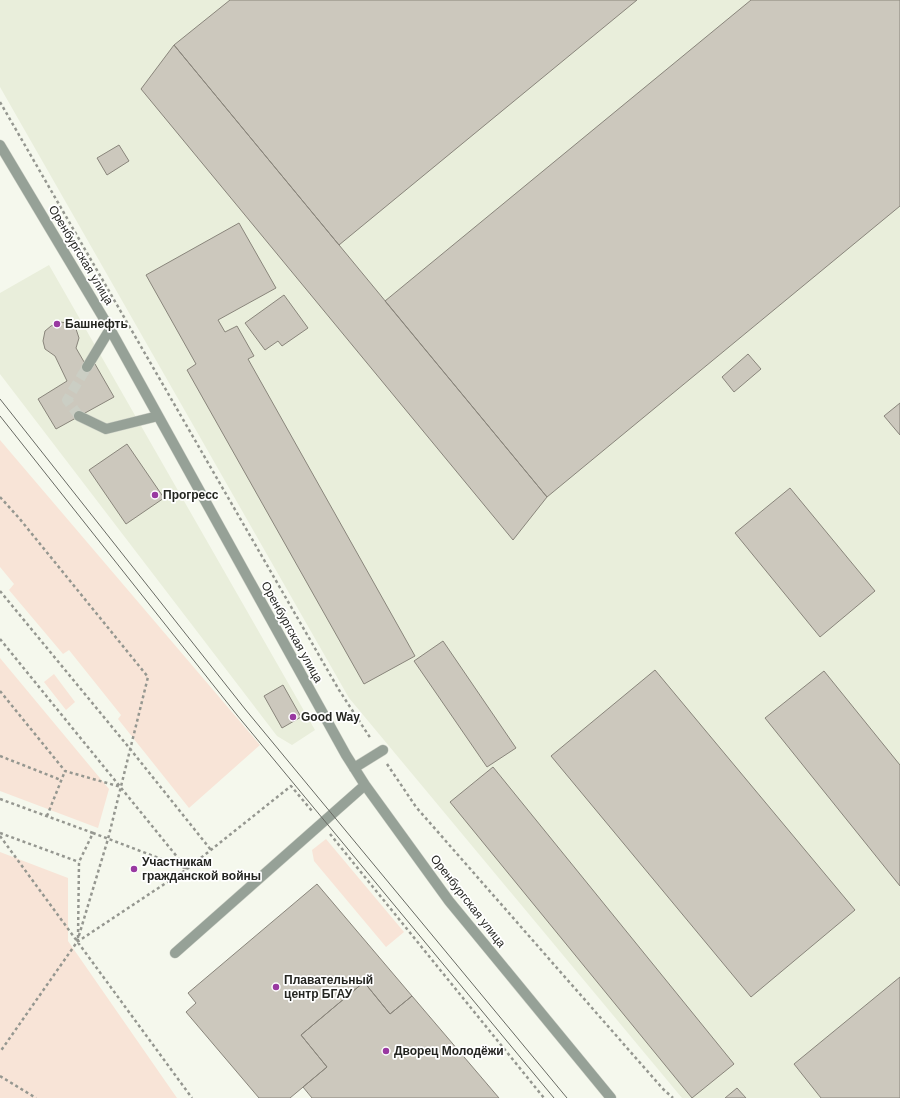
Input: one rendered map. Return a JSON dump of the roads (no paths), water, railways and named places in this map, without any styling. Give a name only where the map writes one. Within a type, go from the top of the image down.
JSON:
[{"type":"street","name":"Оренбургская улица","points":[[0,146],[110,330],[354,768],[449,901],[611,1098]]},
{"type":"street","points":[[87,367],[110,330]]},
{"type":"street","points":[[79,416],[106,429],[158,416]]},
{"type":"street","points":[[354,768],[381,751]]},
{"type":"street","points":[[175,953],[365,785]]},
{"type":"tunnel","points":[[79,416],[67,400],[87,367]]},
{"type":"tram line","points":[[0,399],[245,709],[567,1098]]},
{"type":"tram line","points":[[0,416],[237,715],[554,1098]]},
{"type":"place","name":"Башнефть","points":[[57,324]]},
{"type":"place","name":"Прогресс","points":[[155,495]]},
{"type":"place","name":"Good Way","points":[[293,717]]},
{"type":"place","name":"Участникам гражданской войны","points":[[134,869]]},
{"type":"place","name":"Плавательный центр БГАУ","points":[[276,987]]},
{"type":"place","name":"Дворец Молодёжи","points":[[386,1051]]}]
